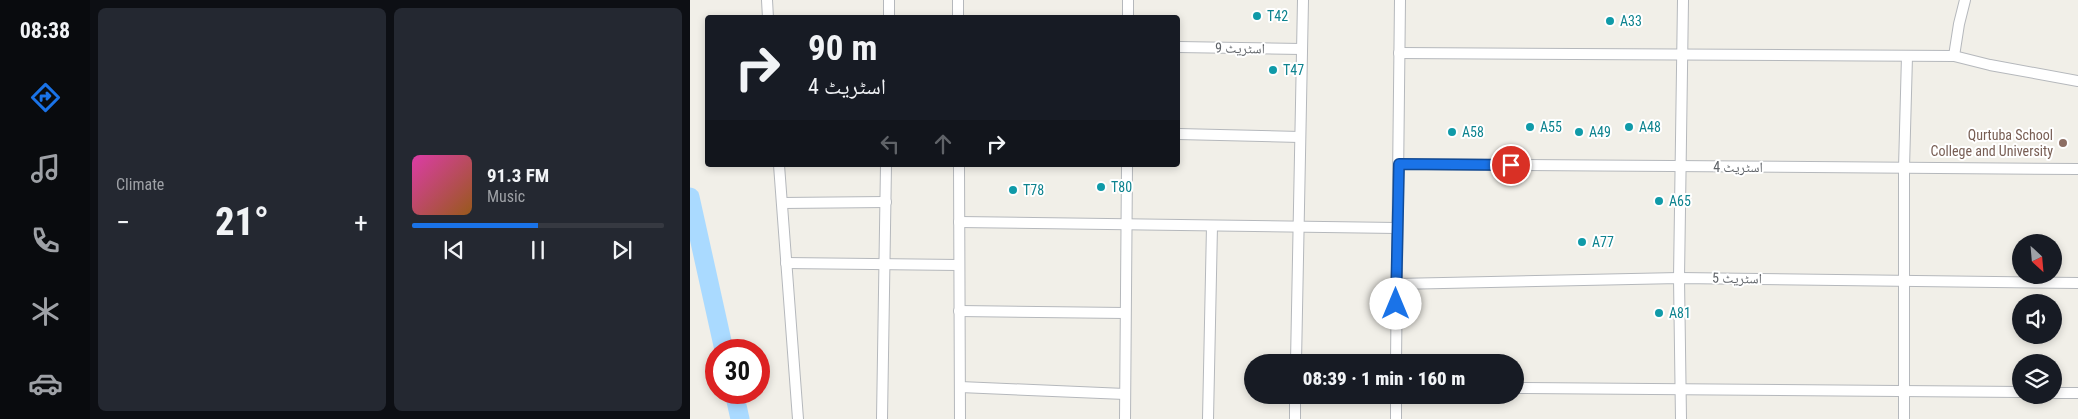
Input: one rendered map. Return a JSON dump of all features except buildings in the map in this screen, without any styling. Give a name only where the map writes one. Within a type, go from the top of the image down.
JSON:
[{"type":"street","points":[[767,0],[768,15]]},
{"type":"street","points":[[889,0],[889,15]]},
{"type":"street","points":[[958,0],[958,15]]},
{"type":"street","points":[[1128,0],[1128,15]]},
{"type":"street","points":[[1296,354],[1303,0]]},
{"type":"street","points":[[1396,354],[1400,0]]},
{"type":"street","points":[[1681,419],[1679,278],[1683,0]]},
{"type":"street","points":[[1954,56],[1965,0]]},
{"type":"street","name":"اسٹریٹ 9","points":[[1180,48],[1302,49]]},
{"type":"street","points":[[1399,53],[1954,56],[1990,65],[2078,81]]},
{"type":"street","points":[[1904,419],[1904,168],[1907,56]]},
{"type":"street","points":[[1180,134],[1300,137]]},
{"type":"street","name":"اسٹریٹ 4","points":[[1399,164],[2078,169]]},
{"type":"street","points":[[779,167],[798,419]]},
{"type":"street","points":[[882,419],[886,167]]},
{"type":"street","points":[[959,167],[960,419]]},
{"type":"street","points":[[1124,419],[1126,167]]},
{"type":"street","points":[[782,203],[886,202]]},
{"type":"street","points":[[958,222],[1397,228]]},
{"type":"street","points":[[1208,419],[1212,226]]},
{"type":"street","points":[[786,264],[958,265]]},
{"type":"street","name":"اسٹریٹ 5","points":[[1396,284],[1679,278],[2078,283]]},
{"type":"street","points":[[959,311],[1125,314]]},
{"type":"street","points":[[960,387],[1125,394]]},
{"type":"street","points":[[1524,388],[2012,392]]},
{"type":"street","points":[[2062,393],[2078,393]]},
{"type":"street","points":[[1295,404],[1295,419]]},
{"type":"street","points":[[1396,404],[1396,419]]},
{"type":"waterway","points":[[690,197],[722,339]]},
{"type":"waterway","points":[[737,404],[740,419]]},
{"type":"place","name":"T42","points":[[1257,16]]},
{"type":"place","name":"A33","points":[[1610,21]]},
{"type":"place","name":"T47","points":[[1273,70]]},
{"type":"place","name":"A55","points":[[1530,127]]},
{"type":"place","name":"A48","points":[[1629,127]]},
{"type":"place","name":"A58","points":[[1452,132]]},
{"type":"place","name":"A49","points":[[1579,132]]},
{"type":"place","name":"Qurtuba School College and University","points":[[2063,143]]},
{"type":"place","name":"T80","points":[[1101,187]]},
{"type":"place","name":"T78","points":[[1013,190]]},
{"type":"place","name":"A65","points":[[1659,201]]},
{"type":"place","name":"A77","points":[[1582,242]]},
{"type":"place","name":"A81","points":[[1659,313]]},
{"type":"route","points":[[1396,304],[1399,164],[1511,165]]}]
